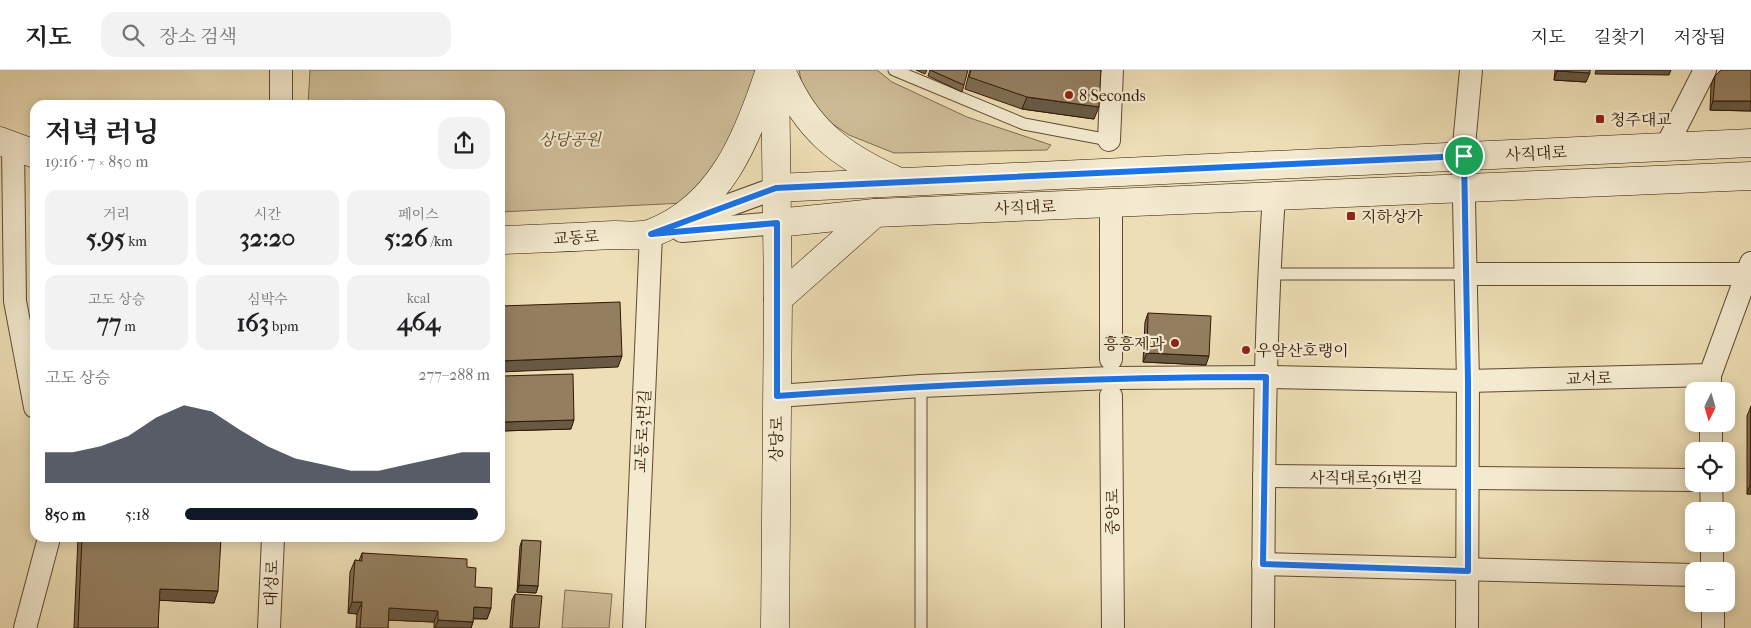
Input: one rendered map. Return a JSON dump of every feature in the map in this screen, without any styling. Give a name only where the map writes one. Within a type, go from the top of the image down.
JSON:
[{"type":"main road","points":[[651,234],[682,216],[698,204],[724,175],[738,155],[754,120],[770,70]]},
{"type":"main road","name":"상당로","points":[[775,70],[778,299],[775,628]]},
{"type":"main road","points":[[780,70],[794,101],[821,133],[860,164],[899,182]]},
{"type":"main road","name":"사직대로","points":[[776,188],[1666,147],[1748,140]]},
{"type":"main road","name":"사직대로","points":[[777,223],[875,214],[1751,176]]},
{"type":"main road","points":[[778,299],[875,214]]},
{"type":"main road","name":"교동로","points":[[505,240],[651,234]]},
{"type":"street","points":[[281,70],[281,100]]},
{"type":"street","points":[[1109,140],[1112,70]]},
{"type":"street","points":[[1467,628],[1468,381],[1464,156],[1471,70]]},
{"type":"street","points":[[1666,147],[1705,70]]},
{"type":"street","points":[[16,147],[7,302],[30,388]]},
{"type":"street","name":"교동로","points":[[651,234],[776,188]]},
{"type":"street","points":[[1263,628],[1266,377],[1269,274],[1274,196]]},
{"type":"street","name":"중앙로","points":[[1111,203],[1113,628]]},
{"type":"street","name":"교동로","points":[[651,234],[777,223]]},
{"type":"street","name":"교동로3번길","points":[[634,628],[651,234]]},
{"type":"street","name":"교서로","points":[[1467,274],[1601,274],[1749,269],[1710,382]]},
{"type":"street","points":[[777,396],[921,386],[1111,378],[1266,377],[1468,381]]},
{"type":"street","name":"교서로","points":[[1468,381],[1685,383]]},
{"type":"street","name":"사직대로361번길","points":[[1264,476],[1468,478]]},
{"type":"street","points":[[1468,478],[1685,480]]},
{"type":"street","points":[[25,628],[48,542]]},
{"type":"street","name":"대성로","points":[[269,628],[273,542]]},
{"type":"street","points":[[1263,564],[1468,571],[1685,575]]},
{"type":"street","points":[[1713,612],[1713,628]]},
{"type":"lane","points":[[894,70],[909,74],[1024,124],[1109,140]]},
{"type":"lane","points":[[1269,274],[1467,274]]},
{"type":"lane","points":[[921,386],[921,628]]},
{"type":"green space","name":"상당공원","points":[[310,70],[753,70],[759,75],[725,162],[684,203],[505,212],[505,100],[308,100]]},
{"type":"green space","points":[[799,70],[877,70],[892,82],[967,117],[1051,145],[1047,150],[894,153],[849,135],[822,117],[804,94]]},
{"type":"green space","points":[[565,590],[612,594],[609,628],[562,628]]},
{"type":"building","points":[[930,70],[968,70],[964,85]]},
{"type":"building","points":[[971,70],[1101,70],[1099,107],[1027,97],[969,77]]},
{"type":"building","points":[[1590,70],[1590,73],[1557,71]]},
{"type":"building","points":[[1721,70],[1751,70],[1751,101],[1713,101],[1715,76]]},
{"type":"building","points":[[620,302],[622,356],[505,361],[505,306]]},
{"type":"building","name":"흥흥제과","points":[[1148,313],[1211,316],[1209,356],[1147,353]]},
{"type":"building","points":[[573,374],[574,420],[505,422],[505,376]]},
{"type":"building","points":[[1751,406],[1751,485],[1750,485]]},
{"type":"building","points":[[522,540],[541,541],[538,586],[519,585]]},
{"type":"building","points":[[82,542],[221,542],[218,591],[160,589],[158,628],[78,628]]},
{"type":"building","points":[[362,553],[467,559],[467,567],[476,568],[475,587],[492,588],[491,608],[474,607],[473,622],[438,620],[438,611],[389,608],[388,628],[360,628],[362,602],[352,602],[355,560],[362,561]]},
{"type":"building","points":[[515,594],[542,596],[539,628],[512,628]]},
{"type":"place","name":"8 Seconds","points":[[1069,95]]},
{"type":"place","name":"청주대교","points":[[1600,119]]},
{"type":"place","name":"지하상가","points":[[1351,216]]},
{"type":"place","name":"흥흥제과","points":[[1175,343]]},
{"type":"place","name":"우암산호랭이","points":[[1246,350]]},
{"type":"route","points":[[1464,156],[1468,381],[1468,571],[1263,564],[1266,377],[1111,378],[921,386],[777,396],[777,223],[651,234],[776,188],[1464,156]]}]
